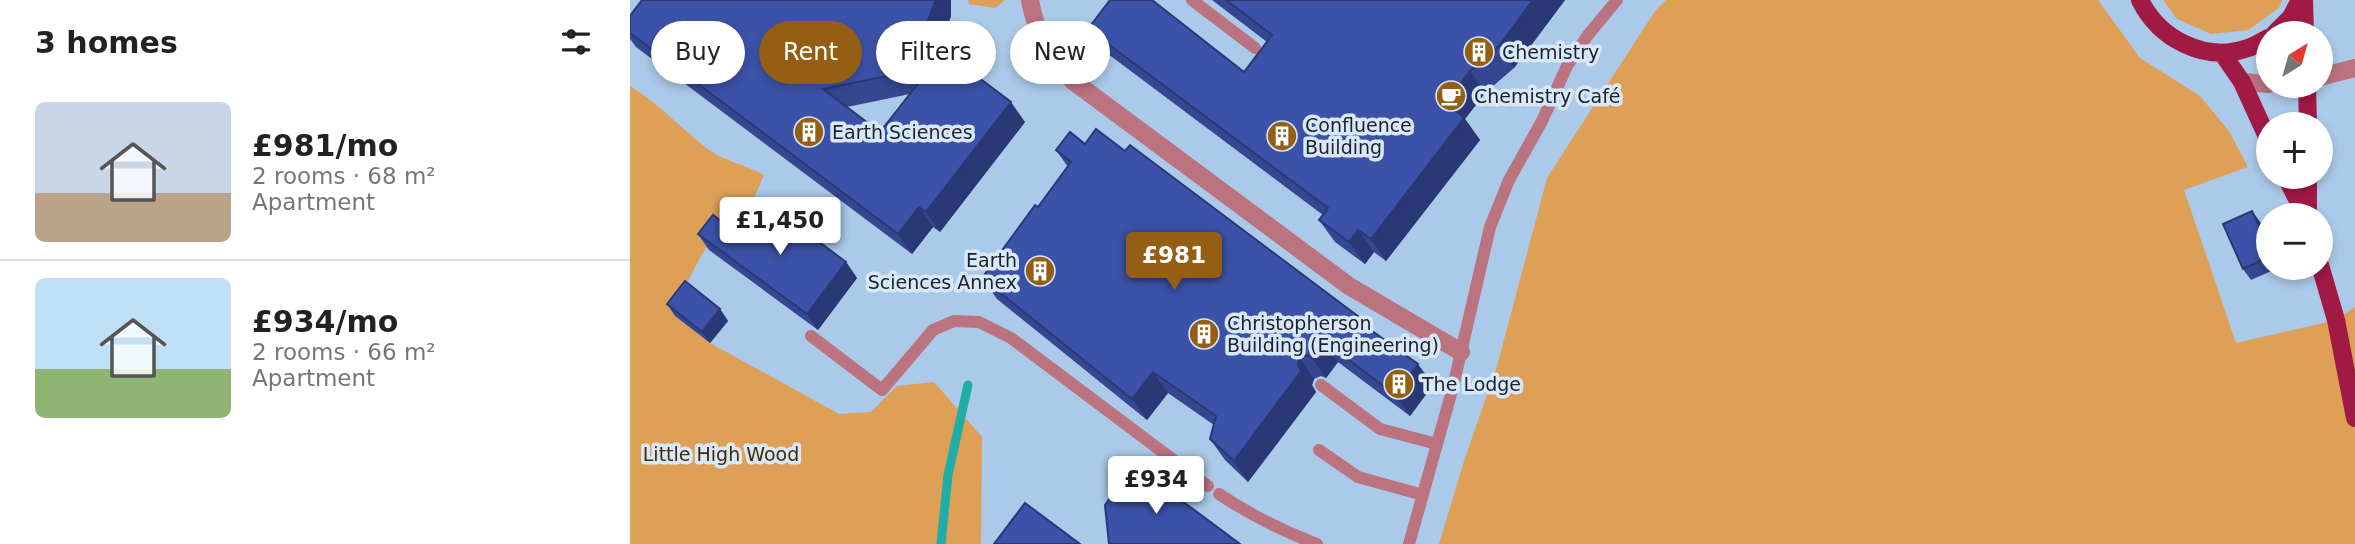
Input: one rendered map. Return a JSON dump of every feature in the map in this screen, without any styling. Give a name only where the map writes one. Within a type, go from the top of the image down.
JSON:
[{"type":"main road","points":[[2140,0],[2147,13],[2167,35],[2193,48],[2222,53],[2256,44]]},
{"type":"main road","points":[[2287,21],[2302,0]]},
{"type":"main road","points":[[2302,0],[2304,21]]},
{"type":"main road","points":[[2222,53],[2242,82],[2256,113]]},
{"type":"main road","points":[[2324,280],[2336,320],[2355,418]]},
{"type":"street","points":[[1031,0],[1034,19],[1048,51],[1073,81],[1349,286],[1461,352]]},
{"type":"street","points":[[2333,73],[2355,68]]},
{"type":"street","points":[[2242,82],[2256,83]]},
{"type":"lane","points":[[1192,0],[1255,48]]},
{"type":"lane","points":[[1409,544],[1461,352],[1490,227],[1509,180],[1542,121],[1567,66],[1617,0]]},
{"type":"lane","points":[[811,336],[882,390],[933,330],[954,321],[979,322],[1011,338],[1251,516],[1318,544]]},
{"type":"lane","points":[[1321,385],[1380,429],[1437,444]]},
{"type":"lane","points":[[1319,450],[1358,477],[1423,495]]},
{"type":"green space","points":[[968,0],[1005,0],[995,8],[969,4]]},
{"type":"green space","points":[[1666,0],[2098,0],[2140,58],[2200,96],[2229,131],[2248,167],[2184,190],[2236,343],[2336,320],[2355,307],[2355,544],[1439,544],[1497,366],[1547,178],[1655,11]]},
{"type":"green space","points":[[2163,0],[2282,0],[2279,8],[2261,21],[2256,21],[2256,24],[2248,30],[2211,34],[2177,19]]},
{"type":"green space","name":"Little High Wood","points":[[630,86],[709,150],[764,175],[748,212],[705,249],[684,288],[675,316],[710,343],[839,414],[871,412],[897,386],[934,382],[982,437],[981,544],[630,544]]},
{"type":"building","name":"Earth Sciences","points":[[642,0],[936,0],[928,21],[876,21],[876,78],[862,81],[862,21],[759,21],[759,84],[848,84],[823,89],[880,132],[918,84],[987,84],[1011,102],[926,212],[919,207],[898,234],[698,84],[745,84],[745,21],[651,21],[651,49],[630,33],[630,16]]},
{"type":"building","points":[[1110,0],[1152,0],[1244,72],[1272,35],[1226,0],[1533,0],[1499,46],[1470,71],[1446,102],[1464,118],[1371,239],[1358,230],[1349,242],[1319,220],[1328,208],[1110,45],[1110,21],[1094,21]]},
{"type":"building","name":"Christopherson Building (Engineering)","points":[[1096,129],[1125,151],[1130,145],[1418,364],[1395,395],[1324,341],[1311,357],[1307,355],[1300,358],[1298,364],[1301,371],[1234,461],[1210,439],[1216,416],[1153,372],[1132,399],[982,278],[1035,205],[1038,207],[1071,162],[1056,150],[1070,132],[1085,144]]},
{"type":"building","points":[[771,206],[846,262],[807,314],[698,234],[713,215],[746,240]]},
{"type":"building","points":[[2252,211],[2256,220],[2256,263],[2243,269],[2223,224]]},
{"type":"building","points":[[685,281],[720,309],[702,332],[667,304]]},
{"type":"building","points":[[1133,466],[1240,544],[1109,544],[1105,505]]},
{"type":"building","points":[[1025,503],[1080,544],[994,544]]},
{"type":"waterway","points":[[941,544],[948,475],[968,385]]},
{"type":"place","name":"Chemistry","points":[[1479,52]]},
{"type":"place","name":"Chemistry Café","points":[[1451,96]]},
{"type":"place","name":"Earth Sciences","points":[[809,132]]},
{"type":"place","name":"Confluence Building","points":[[1282,136]]},
{"type":"place","name":"Earth Sciences Annex","points":[[1040,271]]},
{"type":"place","name":"Christopherson Building (Engineering)","points":[[1204,334]]},
{"type":"place","name":"The Lodge","points":[[1399,384]]}]
